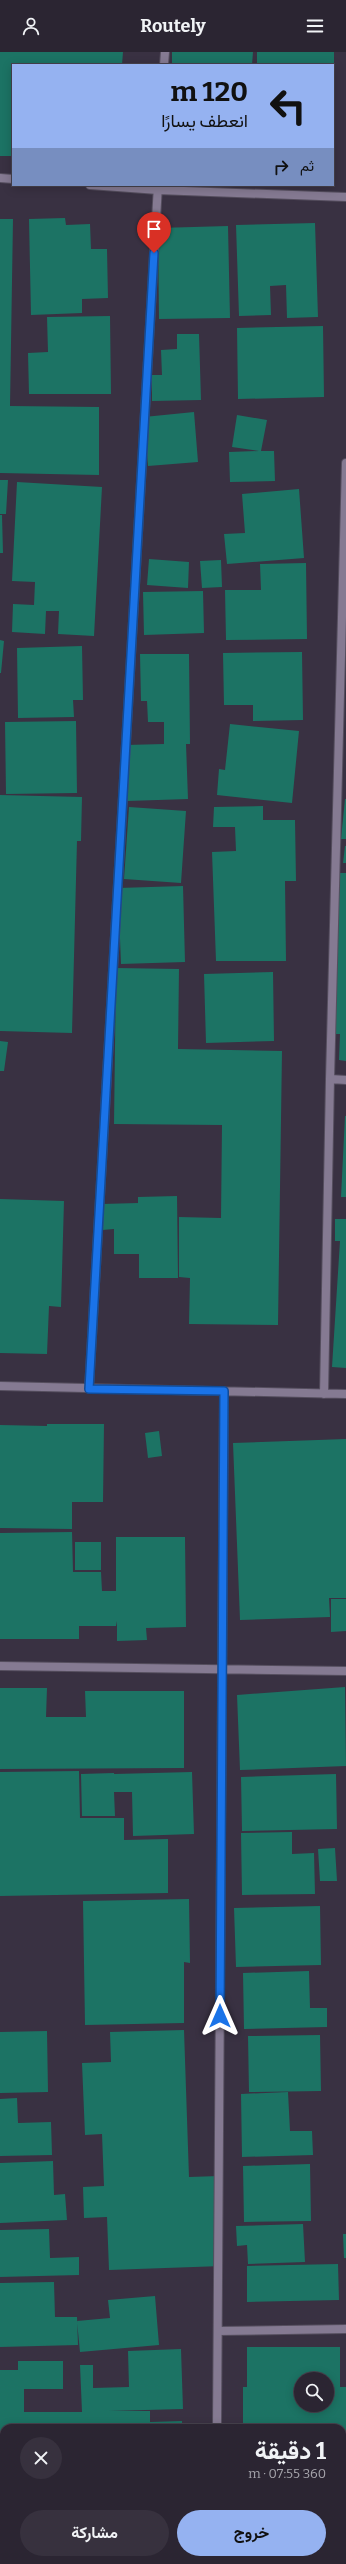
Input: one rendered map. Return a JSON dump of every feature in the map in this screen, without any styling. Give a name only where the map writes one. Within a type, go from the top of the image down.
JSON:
[{"type":"street","points":[[164,64],[165,52]]},
{"type":"street","points":[[0,178],[12,179]]},
{"type":"street","points":[[113,186],[346,197]]},
{"type":"street","points":[[89,1389],[158,188]]},
{"type":"street","points":[[324,1394],[330,1079],[346,463]]},
{"type":"street","points":[[330,1079],[346,1080]]},
{"type":"street","points":[[0,1386],[346,1394]]},
{"type":"street","points":[[217,2424],[224,1391]]},
{"type":"street","points":[[0,1666],[346,1671]]},
{"type":"street","points":[[218,2331],[346,2329]]},
{"type":"building","points":[[0,52],[123,52],[122,64],[12,64],[12,156],[0,156]]},
{"type":"building","points":[[172,52],[253,52],[252,64],[172,64]]},
{"type":"building","points":[[257,52],[334,52],[334,64],[257,64]]},
{"type":"building","points":[[65,218],[66,225],[90,224],[91,249],[107,249],[108,298],[82,299],[82,313],[31,315],[29,219]]},
{"type":"building","points":[[0,219],[13,219],[10,406],[99,407],[99,475],[0,473]]},
{"type":"building","points":[[315,223],[318,317],[287,318],[286,285],[270,286],[271,315],[239,316],[236,225]]},
{"type":"building","points":[[228,226],[230,318],[159,319],[158,228]]},
{"type":"building","points":[[110,316],[111,394],[29,394],[28,353],[48,352],[47,317]]},
{"type":"building","points":[[323,326],[324,397],[238,399],[237,328]]},
{"type":"building","points":[[177,334],[199,334],[201,400],[152,401],[152,375],[162,375],[161,350],[177,349]]},
{"type":"building","points":[[194,412],[198,462],[148,466],[144,417]]},
{"type":"building","points":[[237,415],[267,420],[261,451],[274,451],[275,481],[230,482],[229,452],[259,451],[232,447]]},
{"type":"building","points":[[0,480],[8,480],[6,514],[0,514]]},
{"type":"building","points":[[17,482],[102,487],[94,636],[58,634],[59,611],[46,611],[45,634],[12,632],[13,604],[34,605],[35,582],[12,581]]},
{"type":"building","points":[[299,489],[304,558],[227,564],[224,534],[245,533],[242,494]]},
{"type":"building","points":[[0,515],[2,515],[3,553],[0,553]]},
{"type":"building","points":[[149,559],[189,562],[188,588],[147,585]]},
{"type":"building","points":[[221,560],[222,587],[202,588],[200,561]]},
{"type":"building","points":[[306,563],[307,639],[226,640],[225,590],[261,590],[260,564]]},
{"type":"building","points":[[203,591],[204,633],[144,635],[143,592]]},
{"type":"building","points":[[0,640],[4,641],[1,673],[0,673]]},
{"type":"building","points":[[82,646],[83,700],[73,700],[74,717],[18,718],[17,648]]},
{"type":"building","points":[[302,652],[303,720],[253,721],[253,705],[224,705],[223,653]]},
{"type":"building","points":[[140,654],[189,654],[190,744],[186,744],[188,799],[127,801],[126,745],[164,744],[164,722],[148,722],[147,701],[141,701]]},
{"type":"building","points":[[76,721],[77,793],[6,794],[5,722]]},
{"type":"building","points":[[230,724],[299,731],[292,803],[217,795],[219,769],[225,770]]},
{"type":"building","points":[[0,795],[82,797],[81,841],[77,841],[72,1033],[0,1031]]},
{"type":"building","points":[[345,799],[346,839],[341,839]]},
{"type":"building","points":[[263,806],[263,820],[295,820],[296,881],[285,881],[286,961],[216,961],[212,852],[236,851],[235,827],[213,827],[214,807]]},
{"type":"building","points":[[129,807],[186,811],[181,883],[124,879]]},
{"type":"building","points":[[345,846],[346,863],[343,863]]},
{"type":"building","points":[[340,873],[346,873],[346,1061],[339,1060],[340,1034],[333,1034]]},
{"type":"building","points":[[183,886],[185,962],[121,964],[118,888]]},
{"type":"building","points":[[116,968],[179,969],[178,1049],[282,1051],[278,1325],[189,1324],[190,1278],[179,1277],[179,1217],[221,1218],[222,1125],[114,1124]]},
{"type":"building","points":[[273,972],[274,1041],[206,1043],[204,974]]},
{"type":"building","points":[[0,1041],[8,1042],[4,1071],[0,1071]]},
{"type":"building","points":[[345,1116],[346,1197],[341,1197]]},
{"type":"building","points":[[177,1196],[178,1278],[139,1278],[139,1254],[114,1254],[114,1229],[102,1230],[102,1204],[138,1203],[138,1197]]},
{"type":"building","points":[[0,1199],[64,1201],[61,1307],[49,1306],[47,1354],[0,1353]]},
{"type":"building","points":[[335,1219],[346,1219],[346,1368],[332,1367],[340,1241],[335,1241]]},
{"type":"building","points":[[47,1424],[104,1424],[103,1502],[72,1502],[72,1529],[0,1528],[0,1425],[47,1426]]},
{"type":"building","points":[[159,1431],[162,1456],[148,1458],[145,1433]]},
{"type":"building","points":[[346,1439],[346,1598],[329,1598],[330,1617],[240,1620],[233,1443]]},
{"type":"building","points":[[72,1532],[73,1572],[101,1572],[102,1591],[116,1591],[116,1537],[185,1537],[186,1627],[146,1628],[147,1640],[117,1641],[117,1621],[116,1626],[79,1626],[79,1639],[0,1639],[0,1533]]},
{"type":"building","points":[[75,1542],[101,1542],[101,1570],[75,1570]]},
{"type":"building","points":[[331,1599],[346,1599],[346,1631],[331,1632]]},
{"type":"building","points":[[345,1687],[346,1766],[240,1770],[237,1695]]},
{"type":"building","points":[[0,1688],[47,1688],[46,1717],[86,1717],[85,1691],[184,1691],[184,1768],[0,1769]]},
{"type":"building","points":[[79,1771],[80,1818],[124,1818],[124,1840],[168,1839],[168,1893],[0,1896],[0,1772]]},
{"type":"building","points":[[192,1772],[194,1834],[133,1836],[132,1792],[114,1792],[115,1816],[82,1816],[81,1774]]},
{"type":"building","points":[[336,1774],[337,1829],[242,1831],[241,1777]]},
{"type":"building","points":[[292,1832],[292,1854],[314,1853],[315,1894],[242,1895],[241,1833]]},
{"type":"building","points":[[335,1848],[337,1881],[320,1881],[318,1849]]},
{"type":"building","points":[[189,1899],[190,1963],[184,1962],[184,2023],[85,2025],[83,1901]]},
{"type":"building","points":[[320,1906],[321,1965],[236,1967],[234,1908]]},
{"type":"building","points":[[309,1971],[310,2008],[327,2008],[327,2027],[244,2029],[243,1973]]},
{"type":"building","points":[[184,2030],[189,2177],[219,2176],[222,2266],[109,2270],[107,2217],[84,2218],[83,2187],[104,2186],[102,2134],[85,2135],[82,2063],[111,2062],[110,2032]]},
{"type":"building","points":[[47,2031],[48,2092],[0,2093],[0,2032]]},
{"type":"building","points":[[320,2035],[321,2091],[249,2092],[248,2036]]},
{"type":"building","points":[[288,2092],[290,2131],[312,2131],[313,2155],[242,2157],[241,2094]]},
{"type":"building","points":[[17,2098],[18,2123],[51,2122],[52,2155],[0,2156],[0,2099]]},
{"type":"building","points":[[53,2161],[54,2195],[65,2194],[67,2220],[0,2223],[0,2163]]},
{"type":"building","points":[[310,2164],[311,2221],[244,2222],[243,2166]]},
{"type":"building","points":[[303,2224],[305,2262],[248,2264],[247,2245],[237,2246],[236,2226]]},
{"type":"building","points":[[49,2229],[50,2258],[79,2257],[79,2275],[0,2277],[0,2230]]},
{"type":"building","points":[[343,2234],[346,2234],[346,2258],[344,2258]]},
{"type":"building","points":[[338,2264],[339,2300],[247,2302],[247,2266]]},
{"type":"building","points":[[54,2282],[55,2317],[77,2317],[78,2345],[0,2347],[0,2283]]},
{"type":"building","points":[[155,2296],[159,2345],[80,2352],[77,2321],[110,2318],[108,2300]]},
{"type":"building","points":[[247,2347],[340,2347],[340,2387],[346,2387],[346,2424],[243,2424],[243,2387],[247,2387]]},
{"type":"building","points":[[181,2349],[183,2409],[109,2411],[150,2411],[150,2422],[182,2421],[182,2424],[0,2424],[0,2370],[18,2370],[18,2361],[63,2361],[63,2389],[24,2389],[24,2412],[82,2412],[80,2365],[93,2365],[93,2388],[129,2387],[128,2351]]},
{"type":"route","points":[[154,253],[89,1389],[224,1391],[220,2016]]}]
